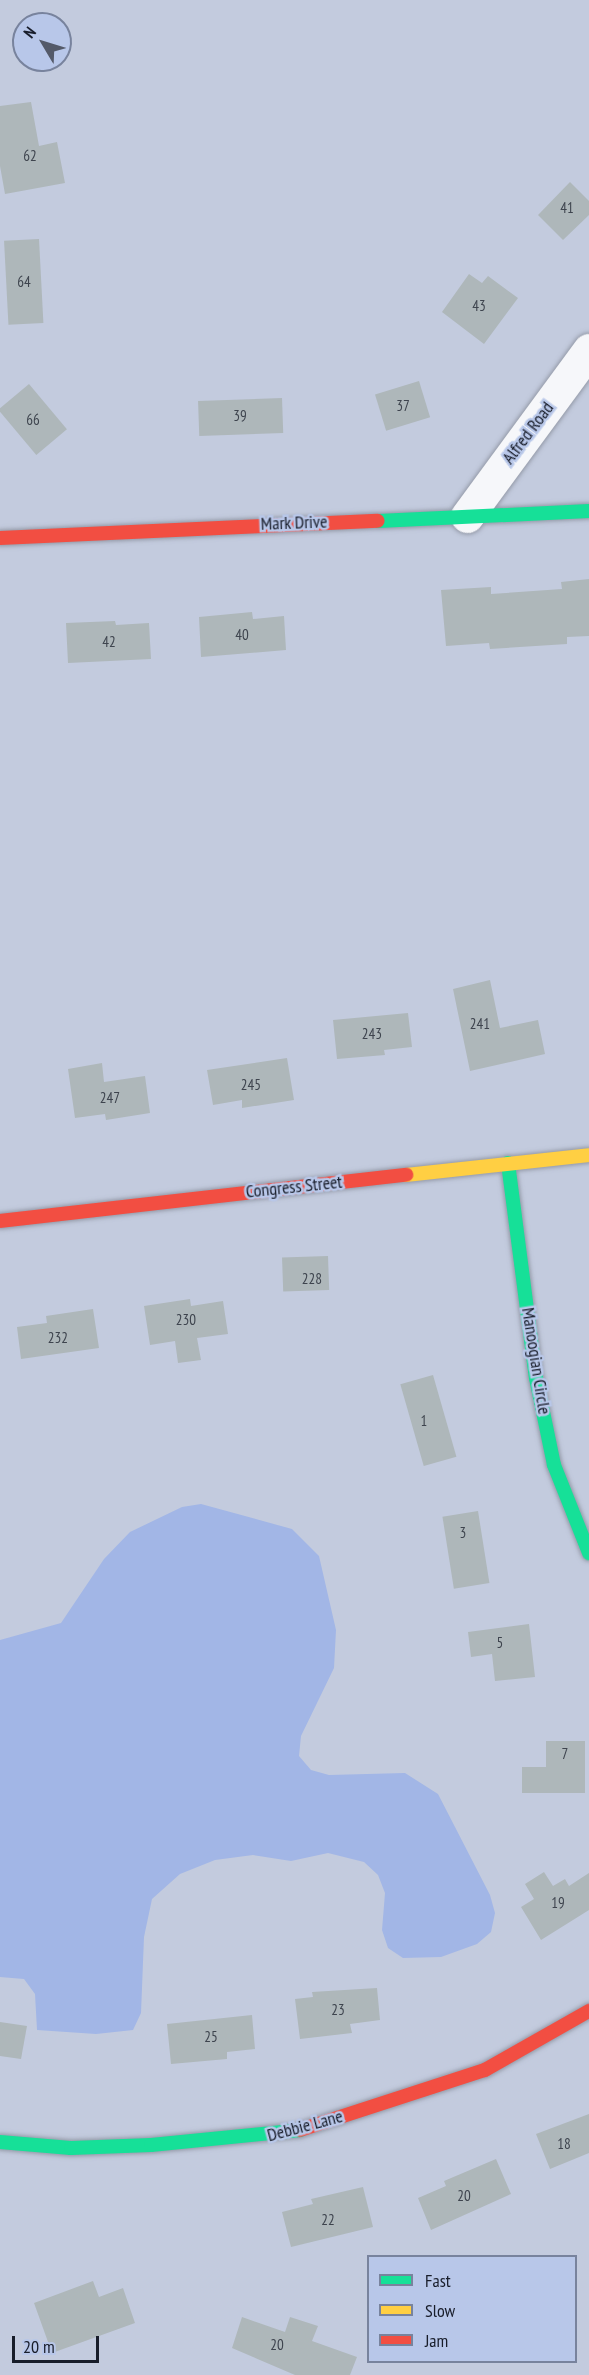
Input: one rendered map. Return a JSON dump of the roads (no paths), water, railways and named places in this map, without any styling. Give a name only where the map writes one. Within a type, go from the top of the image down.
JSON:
[{"type":"street","name":"Alfred Road","points":[[467,516],[589,350]]},
{"type":"street","name":"Mark Drive","points":[[0,538],[589,511]]},
{"type":"street","name":"Congress Street","points":[[0,1221],[589,1155]]},
{"type":"street","name":"Manoogian Circle","points":[[508,1163],[536,1378],[554,1465],[589,1553]]},
{"type":"street","name":"Debbie Lane","points":[[0,2142],[71,2148],[250,2139],[296,2131],[484,2070],[589,2011]]}]
